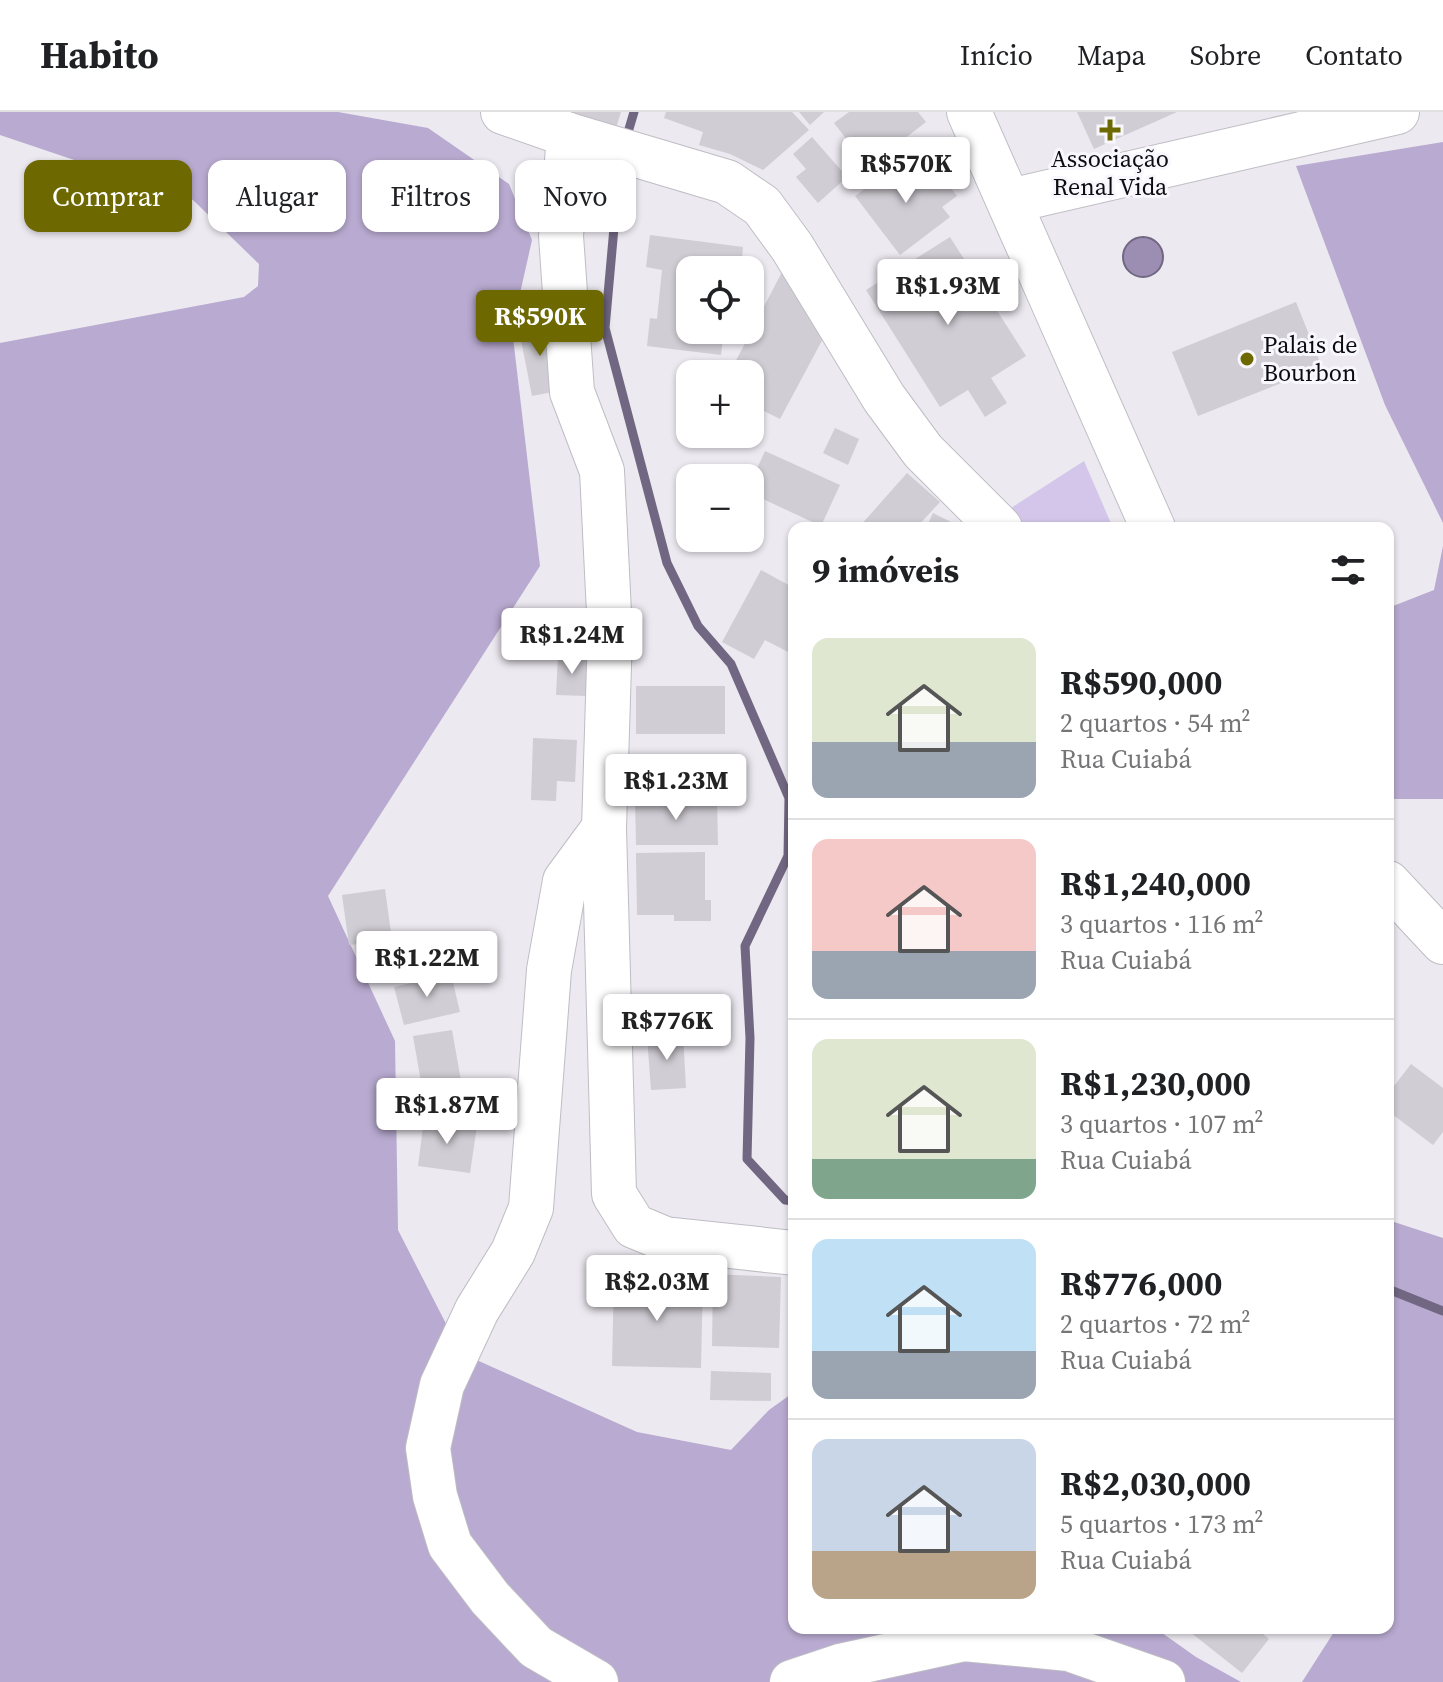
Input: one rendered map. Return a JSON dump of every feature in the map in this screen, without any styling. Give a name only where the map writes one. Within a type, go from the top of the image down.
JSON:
[{"type":"street","points":[[503,112],[727,182],[762,206],[792,247],[884,398],[923,451],[994,522]]},
{"type":"street","points":[[969,112],[1150,522]]},
{"type":"street","points":[[1010,201],[1397,112]]},
{"type":"street","points":[[602,145],[561,236],[572,392],[602,471],[610,633],[604,828],[614,1194],[634,1226],[665,1239],[788,1252]]},
{"type":"street","points":[[596,1682],[536,1647],[490,1598],[450,1545],[435,1496],[428,1448],[442,1385],[477,1310],[513,1252],[531,1208],[549,970],[565,881],[604,828]]},
{"type":"street","points":[[1394,889],[1443,942]]},
{"type":"street","points":[[792,1682],[840,1666],[964,1639],[1069,1649],[1150,1679]]},
{"type":"shaded area","points":[[0,112],[338,112],[428,128],[474,160],[362,160],[362,232],[499,232],[499,177],[509,184],[515,199],[515,232],[529,232],[532,240],[512,329],[540,566],[328,896],[395,1041],[398,1230],[461,1353],[637,1432],[731,1450],[769,1410],[788,1396],[788,1634],[1163,1634],[1196,1657],[1241,1682],[0,1682],[0,343],[244,297],[258,286],[259,264],[226,232],[346,232],[346,160],[208,160],[208,215],[192,200],[192,160],[74,160],[0,135]]},
{"type":"shaded area","points":[[1443,142],[1443,523],[1385,405],[1296,166]]},
{"type":"shaded area","points":[[1143,237],[1157,243],[1163,257],[1157,271],[1143,277],[1129,271],[1123,257],[1129,243]]},
{"type":"shaded area","points":[[1084,461],[1110,522],[1023,522],[1008,510]]},
{"type":"shaded area","points":[[1443,546],[1443,799],[1394,799],[1394,606],[1434,590]]},
{"type":"shaded area","points":[[1394,1222],[1443,1238],[1443,1682],[1302,1682],[1333,1634],[1394,1634]]},
{"type":"building","points":[[562,112],[621,112],[616,128]]},
{"type":"building","points":[[666,112],[792,112],[809,130],[763,170],[730,154],[699,145],[703,132],[664,118]]},
{"type":"building","points":[[799,112],[824,112],[810,125]]},
{"type":"building","points":[[849,112],[918,112],[926,122],[868,167],[834,123]]},
{"type":"building","name":"Associação Renal Vida","points":[[1077,112],[1177,112],[1094,149]]},
{"type":"building","points":[[812,137],[847,177],[818,203],[796,177],[806,169],[793,154]]},
{"type":"building","points":[[905,159],[926,186],[941,174],[957,196],[942,207],[950,217],[900,255],[855,196]]},
{"type":"building","points":[[650,235],[743,247],[742,256],[676,256],[676,344],[722,344],[721,355],[647,346],[650,318],[657,319],[662,270],[646,267]]},
{"type":"building","points":[[950,237],[1026,356],[991,378],[1007,403],[985,417],[968,390],[940,407],[866,290]]},
{"type":"building","points":[[783,270],[825,335],[780,419],[764,411],[764,360],[736,360],[745,344],[764,344],[764,307]]},
{"type":"building","name":"Palais de Bourbon","points":[[1296,302],[1322,367],[1198,416],[1172,352]]},
{"type":"building","points":[[548,319],[563,390],[532,396],[518,325]]},
{"type":"building","points":[[835,428],[859,439],[848,465],[823,453]]},
{"type":"building","points":[[765,451],[840,485],[823,522],[812,522],[764,500],[764,464],[759,464]]},
{"type":"building","points":[[907,473],[940,502],[922,522],[864,522]]},
{"type":"building","points":[[933,513],[951,522],[929,522]]},
{"type":"building","points":[[761,570],[788,585],[788,652],[765,640],[754,659],[722,642]]},
{"type":"building","points":[[558,655],[588,656],[587,696],[556,695]]},
{"type":"building","points":[[636,686],[725,686],[725,734],[636,734]]},
{"type":"building","points":[[533,738],[577,740],[575,782],[557,781],[556,801],[531,800]]},
{"type":"building","points":[[635,798],[717,798],[718,845],[636,845]]},
{"type":"building","points":[[705,852],[705,900],[711,900],[711,921],[674,921],[674,915],[637,915],[636,853]]},
{"type":"building","points":[[385,889],[392,940],[349,945],[342,895]]},
{"type":"building","points":[[451,974],[460,1012],[404,1025],[394,987]]},
{"type":"building","points":[[452,1030],[463,1092],[424,1099],[413,1036]]},
{"type":"building","points":[[683,1034],[686,1088],[651,1090],[647,1036]]},
{"type":"building","points":[[1411,1064],[1443,1088],[1443,1132],[1433,1145],[1394,1116],[1394,1086]]},
{"type":"building","points":[[424,1119],[477,1126],[470,1173],[418,1166]]},
{"type":"building","points":[[713,1274],[781,1277],[779,1348],[712,1346]]},
{"type":"building","points":[[614,1277],[703,1280],[701,1368],[612,1366]]},
{"type":"building","points":[[711,1371],[771,1373],[771,1401],[710,1400]]},
{"type":"building","points":[[1193,1634],[1263,1634],[1269,1639],[1242,1673]]},
{"type":"waterway","points":[[626,139],[634,112]]},
{"type":"waterway","points":[[614,232],[605,328],[667,563],[698,626],[731,664],[788,796]]},
{"type":"waterway","points":[[788,856],[745,946],[750,1038],[747,1159],[788,1200]]},
{"type":"waterway","points":[[1394,1291],[1443,1311]]},
{"type":"place","name":"Associação Renal Vida","points":[[1110,130]]},
{"type":"place","name":"Palais de Bourbon","points":[[1247,359]]}]
